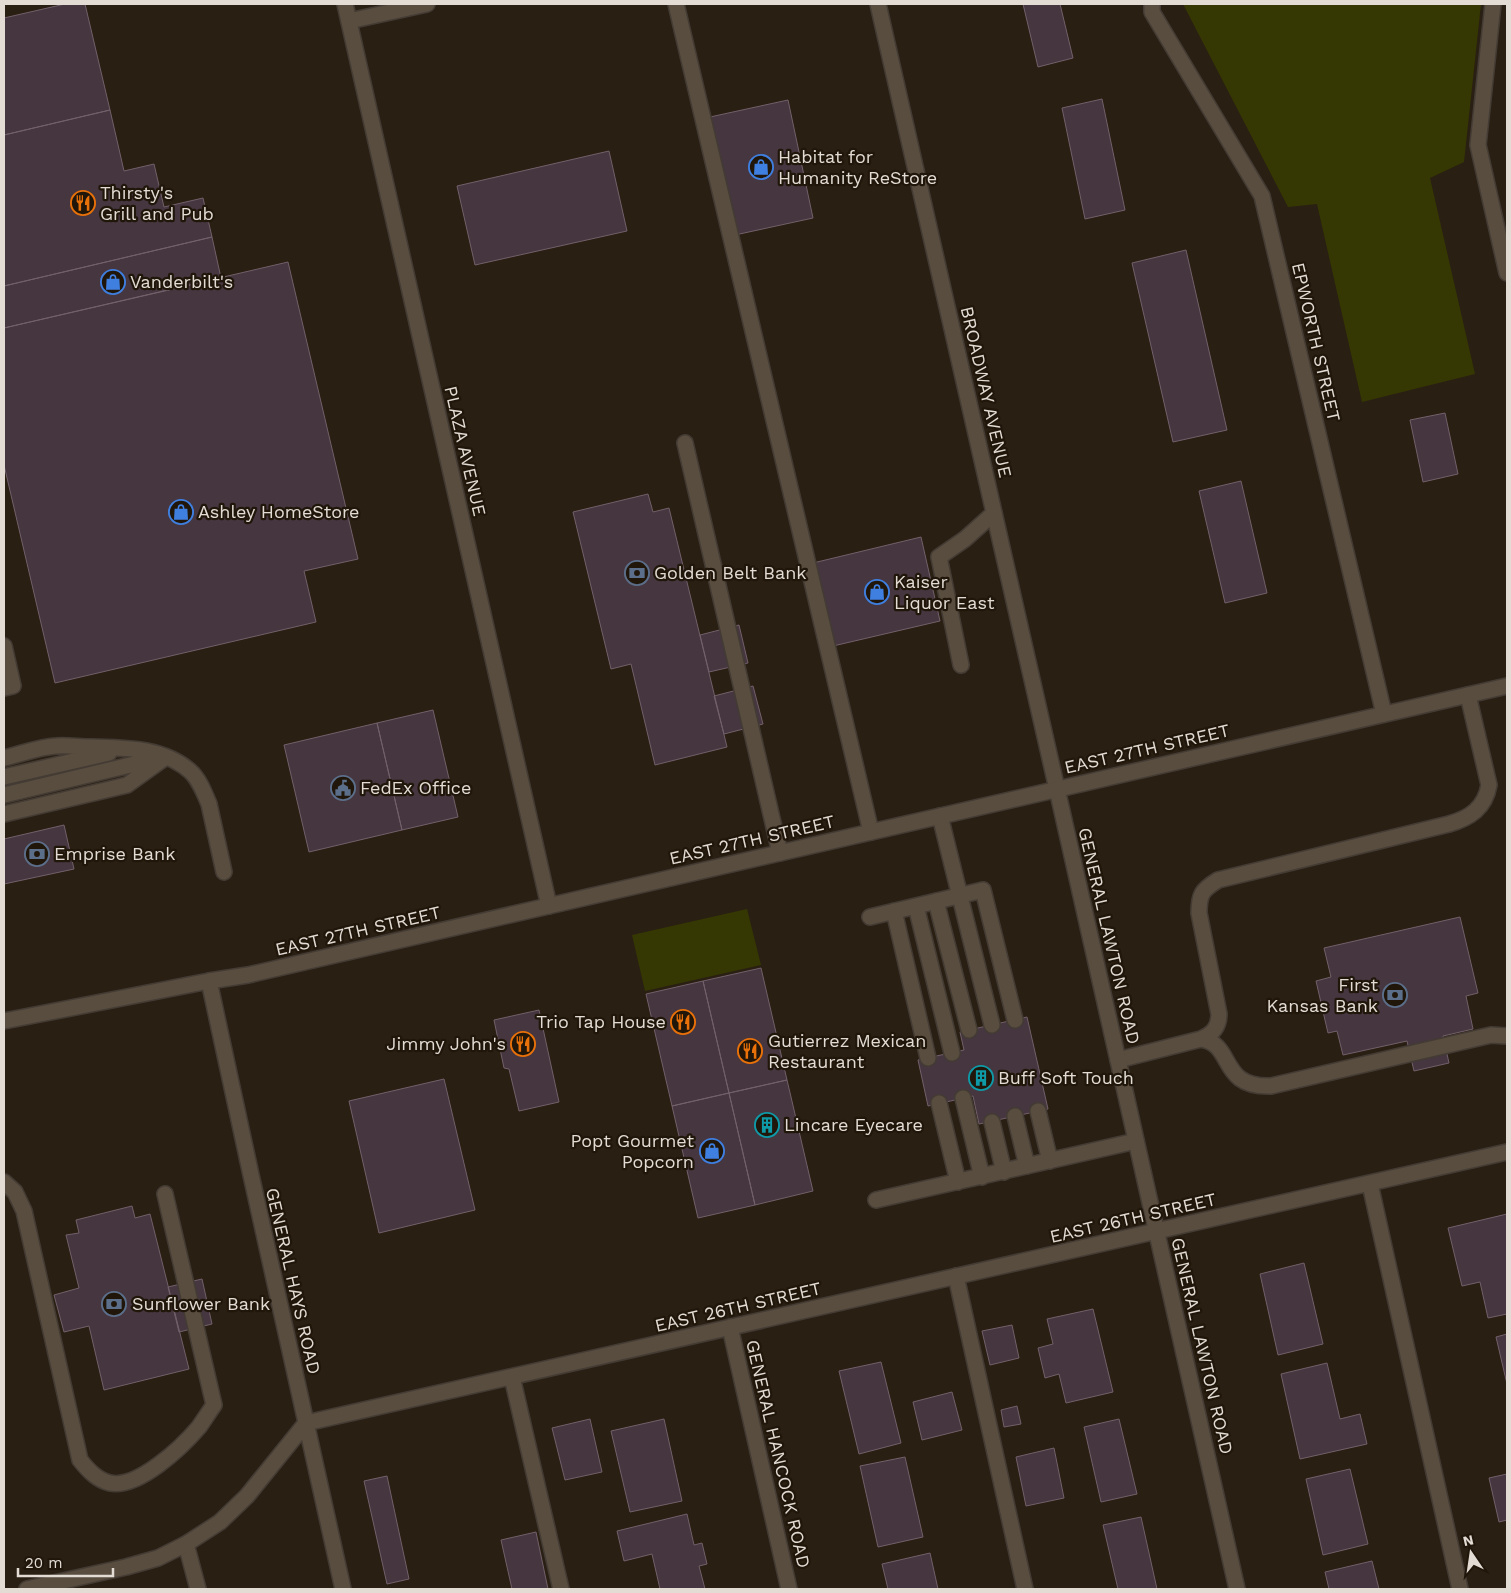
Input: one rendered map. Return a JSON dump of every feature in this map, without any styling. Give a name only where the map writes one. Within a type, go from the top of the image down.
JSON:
[{"type":"street","name":"PLAZA AVENUE","points":[[345,4],[549,906]]},
{"type":"street","points":[[349,21],[427,4]]},
{"type":"street","points":[[676,4],[871,832]]},
{"type":"street","name":"BROADWAY AVENUE","points":[[878,4],[1057,789]]},
{"type":"street","name":"EPWORTH STREET","points":[[1152,4],[1152,12],[1262,196],[1384,714]]},
{"type":"street","points":[[1493,4],[1478,145],[1507,273]]},
{"type":"street","points":[[684,443],[780,853]]},
{"type":"street","points":[[960,665],[938,557],[965,539],[994,513]]},
{"type":"street","points":[[4,646],[13,686],[4,688]]},
{"type":"street","name":"EAST 27TH STREET","points":[[4,1022],[248,975],[1507,686]]},
{"type":"street","points":[[1118,1060],[1201,1039],[1209,1036],[1219,1023],[1219,1014],[1199,913],[1199,902],[1202,893],[1218,880],[1449,824],[1472,815],[1482,805],[1489,785],[1468,695]]},
{"type":"street","points":[[4,758],[56,746],[130,748],[176,761],[189,770],[200,783],[208,804],[224,872]]},
{"type":"street","points":[[4,777],[130,748]]},
{"type":"street","points":[[4,795],[166,757]]},
{"type":"street","points":[[4,814],[127,785],[166,757]]},
{"type":"street","name":"GENERAL LAWTON ROAD","points":[[1057,789],[1237,1589]]},
{"type":"street","points":[[940,816],[992,1026]]},
{"type":"street","points":[[870,917],[983,890],[1015,1020]]},
{"type":"street","points":[[936,901],[969,1030]]},
{"type":"street","points":[[916,906],[952,1053]]},
{"type":"street","points":[[894,911],[928,1058]]},
{"type":"street","name":"GENERAL HAYS ROAD","points":[[209,981],[343,1589]]},
{"type":"street","points":[[1201,1039],[1210,1040],[1217,1045],[1234,1074],[1240,1079],[1253,1085],[1271,1086],[1491,1035],[1507,1036]]},
{"type":"street","points":[[963,1098],[982,1177]]},
{"type":"street","points":[[939,1103],[958,1182]]},
{"type":"street","points":[[1038,1111],[1050,1161]]},
{"type":"street","points":[[1015,1116],[1028,1166]]},
{"type":"street","points":[[992,1122],[1004,1172]]},
{"type":"street","points":[[876,1200],[1136,1141]]},
{"type":"street","name":"EAST 26TH STREET","points":[[306,1423],[1507,1152]]},
{"type":"street","points":[[4,1182],[15,1192],[24,1211],[80,1460],[99,1479],[111,1483],[126,1482],[142,1476],[163,1462],[194,1432],[214,1405],[165,1194]]},
{"type":"street","points":[[1370,1184],[1460,1589]]},
{"type":"street","points":[[956,1276],[1025,1589]]},
{"type":"street","name":"GENERAL HANCOCK ROAD","points":[[730,1328],[789,1589]]},
{"type":"street","points":[[512,1377],[561,1589]]},
{"type":"street","points":[[27,1589],[158,1558],[186,1544],[220,1522],[247,1496],[306,1423]]},
{"type":"street","points":[[186,1544],[198,1589]]},
{"type":"shaded area","points":[[1183,4],[1481,4],[1464,162],[1430,178],[1475,374],[1362,402],[1317,204],[1288,207]]},
{"type":"shaded area","points":[[747,909],[761,965],[645,991],[632,935]]},
{"type":"building","points":[[65,4],[85,4],[110,110],[4,135],[4,18]]},
{"type":"building","points":[[1023,4],[1060,4],[1073,58],[1038,67]]},
{"type":"building","points":[[1102,99],[1125,210],[1085,219],[1062,108]]},
{"type":"building","name":"Habitat for Humanity ReStore","points":[[788,100],[813,218],[735,235],[710,117]]},
{"type":"building","name":"Thirsty's Grill and Pub","points":[[110,110],[124,171],[154,164],[164,207],[203,198],[212,237],[4,286],[4,135]]},
{"type":"building","points":[[609,151],[627,231],[475,265],[457,186]]},
{"type":"building","name":"Vanderbilt's","points":[[212,237],[221,278],[4,328],[4,286]]},
{"type":"building","points":[[1186,250],[1227,430],[1173,442],[1132,263]]},
{"type":"building","name":"Ashley HomeStore","points":[[288,262],[358,559],[304,571],[316,622],[55,683],[4,465],[4,328]]},
{"type":"building","points":[[1445,413],[1458,474],[1423,482],[1410,420]]},
{"type":"building","points":[[1241,481],[1267,593],[1225,603],[1199,491]]},
{"type":"building","name":"Golden Belt Bank","points":[[648,494],[653,512],[669,508],[727,747],[655,765],[631,664],[611,669],[573,512]]},
{"type":"building","name":"Kaiser Liquor East","points":[[921,537],[940,621],[833,646],[813,563]]},
{"type":"building","points":[[739,625],[748,663],[709,672],[700,635]]},
{"type":"building","points":[[753,686],[763,724],[724,734],[714,696]]},
{"type":"building","points":[[433,710],[458,817],[402,830],[377,723]]},
{"type":"building","name":"FedEx Office","points":[[377,723],[402,830],[309,852],[284,745]]},
{"type":"building","name":"Emprise Bank","points":[[64,825],[74,869],[4,884],[4,839]]},
{"type":"building","name":"First Kansas Bank","points":[[1460,917],[1478,993],[1466,996],[1473,1029],[1443,1036],[1449,1063],[1414,1071],[1407,1041],[1343,1055],[1337,1031],[1328,1033],[1316,981],[1331,977],[1324,948]]},
{"type":"building","name":"Gutierrez Mexican Restaurant","points":[[761,968],[787,1080],[729,1093],[703,981]]},
{"type":"building","name":"Trio Tap House","points":[[703,981],[729,1093],[672,1106],[646,994]]},
{"type":"building","name":"Jimmy John's","points":[[539,1010],[559,1102],[519,1111],[509,1069],[504,1068],[494,1020]]},
{"type":"building","name":"Buff Soft Touch","points":[[1027,1017],[1048,1109],[979,1124],[973,1096],[928,1106],[918,1060],[964,1050],[960,1032]]},
{"type":"building","points":[[444,1079],[475,1210],[379,1233],[349,1101]]},
{"type":"building","name":"Lincare Eyecare","points":[[787,1080],[813,1191],[755,1205],[729,1093]]},
{"type":"building","name":"Popt Gourmet Popcorn","points":[[729,1093],[755,1205],[698,1218],[672,1106]]},
{"type":"building","name":"Sunflower Bank","points":[[132,1206],[135,1218],[150,1214],[189,1369],[104,1390],[89,1326],[64,1332],[54,1295],[79,1288],[66,1235],[79,1233],[76,1220]]},
{"type":"building","points":[[1507,1214],[1507,1314],[1488,1318],[1480,1282],[1462,1286],[1448,1228]]},
{"type":"building","points":[[1304,1263],[1323,1344],[1278,1355],[1260,1274]]},
{"type":"building","points":[[202,1279],[212,1324],[179,1332],[168,1287]]},
{"type":"building","points":[[1093,1309],[1113,1392],[1066,1403],[1059,1374],[1045,1378],[1038,1348],[1053,1344],[1047,1319]]},
{"type":"building","points":[[1012,1325],[1019,1358],[990,1365],[982,1331]]},
{"type":"building","points":[[1507,1334],[1507,1384],[1496,1337]]},
{"type":"building","points":[[881,1362],[901,1443],[859,1454],[839,1371]]},
{"type":"building","points":[[1327,1363],[1340,1419],[1360,1414],[1367,1444],[1300,1459],[1281,1374]]},
{"type":"building","points":[[952,1392],[962,1430],[922,1440],[913,1402]]},
{"type":"building","points":[[1017,1406],[1021,1424],[1004,1427],[1001,1410]]},
{"type":"building","points":[[590,1419],[602,1472],[565,1480],[552,1428]]},
{"type":"building","points":[[664,1419],[682,1501],[630,1512],[611,1431]]},
{"type":"building","points":[[1119,1419],[1137,1494],[1101,1502],[1084,1427]]},
{"type":"building","points":[[1054,1448],[1064,1498],[1026,1506],[1016,1457]]},
{"type":"building","points":[[905,1457],[923,1537],[878,1547],[860,1466]]},
{"type":"building","points":[[1350,1469],[1368,1544],[1323,1555],[1306,1479]]},
{"type":"building","points":[[1507,1474],[1507,1520],[1499,1522],[1489,1478]]},
{"type":"building","points":[[387,1476],[409,1579],[387,1584],[364,1481]]},
{"type":"building","points":[[687,1514],[694,1545],[702,1543],[707,1564],[699,1566],[705,1589],[660,1589],[652,1554],[624,1561],[617,1531]]},
{"type":"building","points":[[1141,1517],[1157,1589],[1118,1589],[1103,1525]]},
{"type":"building","points":[[536,1532],[548,1589],[512,1589],[501,1540]]},
{"type":"building","points":[[930,1553],[938,1589],[888,1589],[882,1564]]},
{"type":"building","points":[[1372,1561],[1379,1589],[1329,1589],[1325,1572]]},
{"type":"place","name":"Habitat for Humanity ReStore","points":[[761,167]]},
{"type":"place","name":"Thirsty's Grill and Pub","points":[[83,203]]},
{"type":"place","name":"Vanderbilt's","points":[[113,282]]},
{"type":"place","name":"Ashley HomeStore","points":[[181,512]]},
{"type":"place","name":"Golden Belt Bank","points":[[637,573]]},
{"type":"place","name":"Kaiser Liquor East","points":[[877,592]]},
{"type":"place","name":"FedEx Office","points":[[343,788]]},
{"type":"place","name":"Emprise Bank","points":[[37,854]]},
{"type":"place","name":"First Kansas Bank","points":[[1395,995]]},
{"type":"place","name":"Trio Tap House","points":[[683,1022]]},
{"type":"place","name":"Jimmy John's","points":[[523,1044]]},
{"type":"place","name":"Gutierrez Mexican Restaurant","points":[[750,1051]]},
{"type":"place","name":"Buff Soft Touch","points":[[981,1078]]},
{"type":"place","name":"Lincare Eyecare","points":[[767,1125]]},
{"type":"place","name":"Popt Gourmet Popcorn","points":[[712,1151]]},
{"type":"place","name":"Sunflower Bank","points":[[114,1304]]}]
